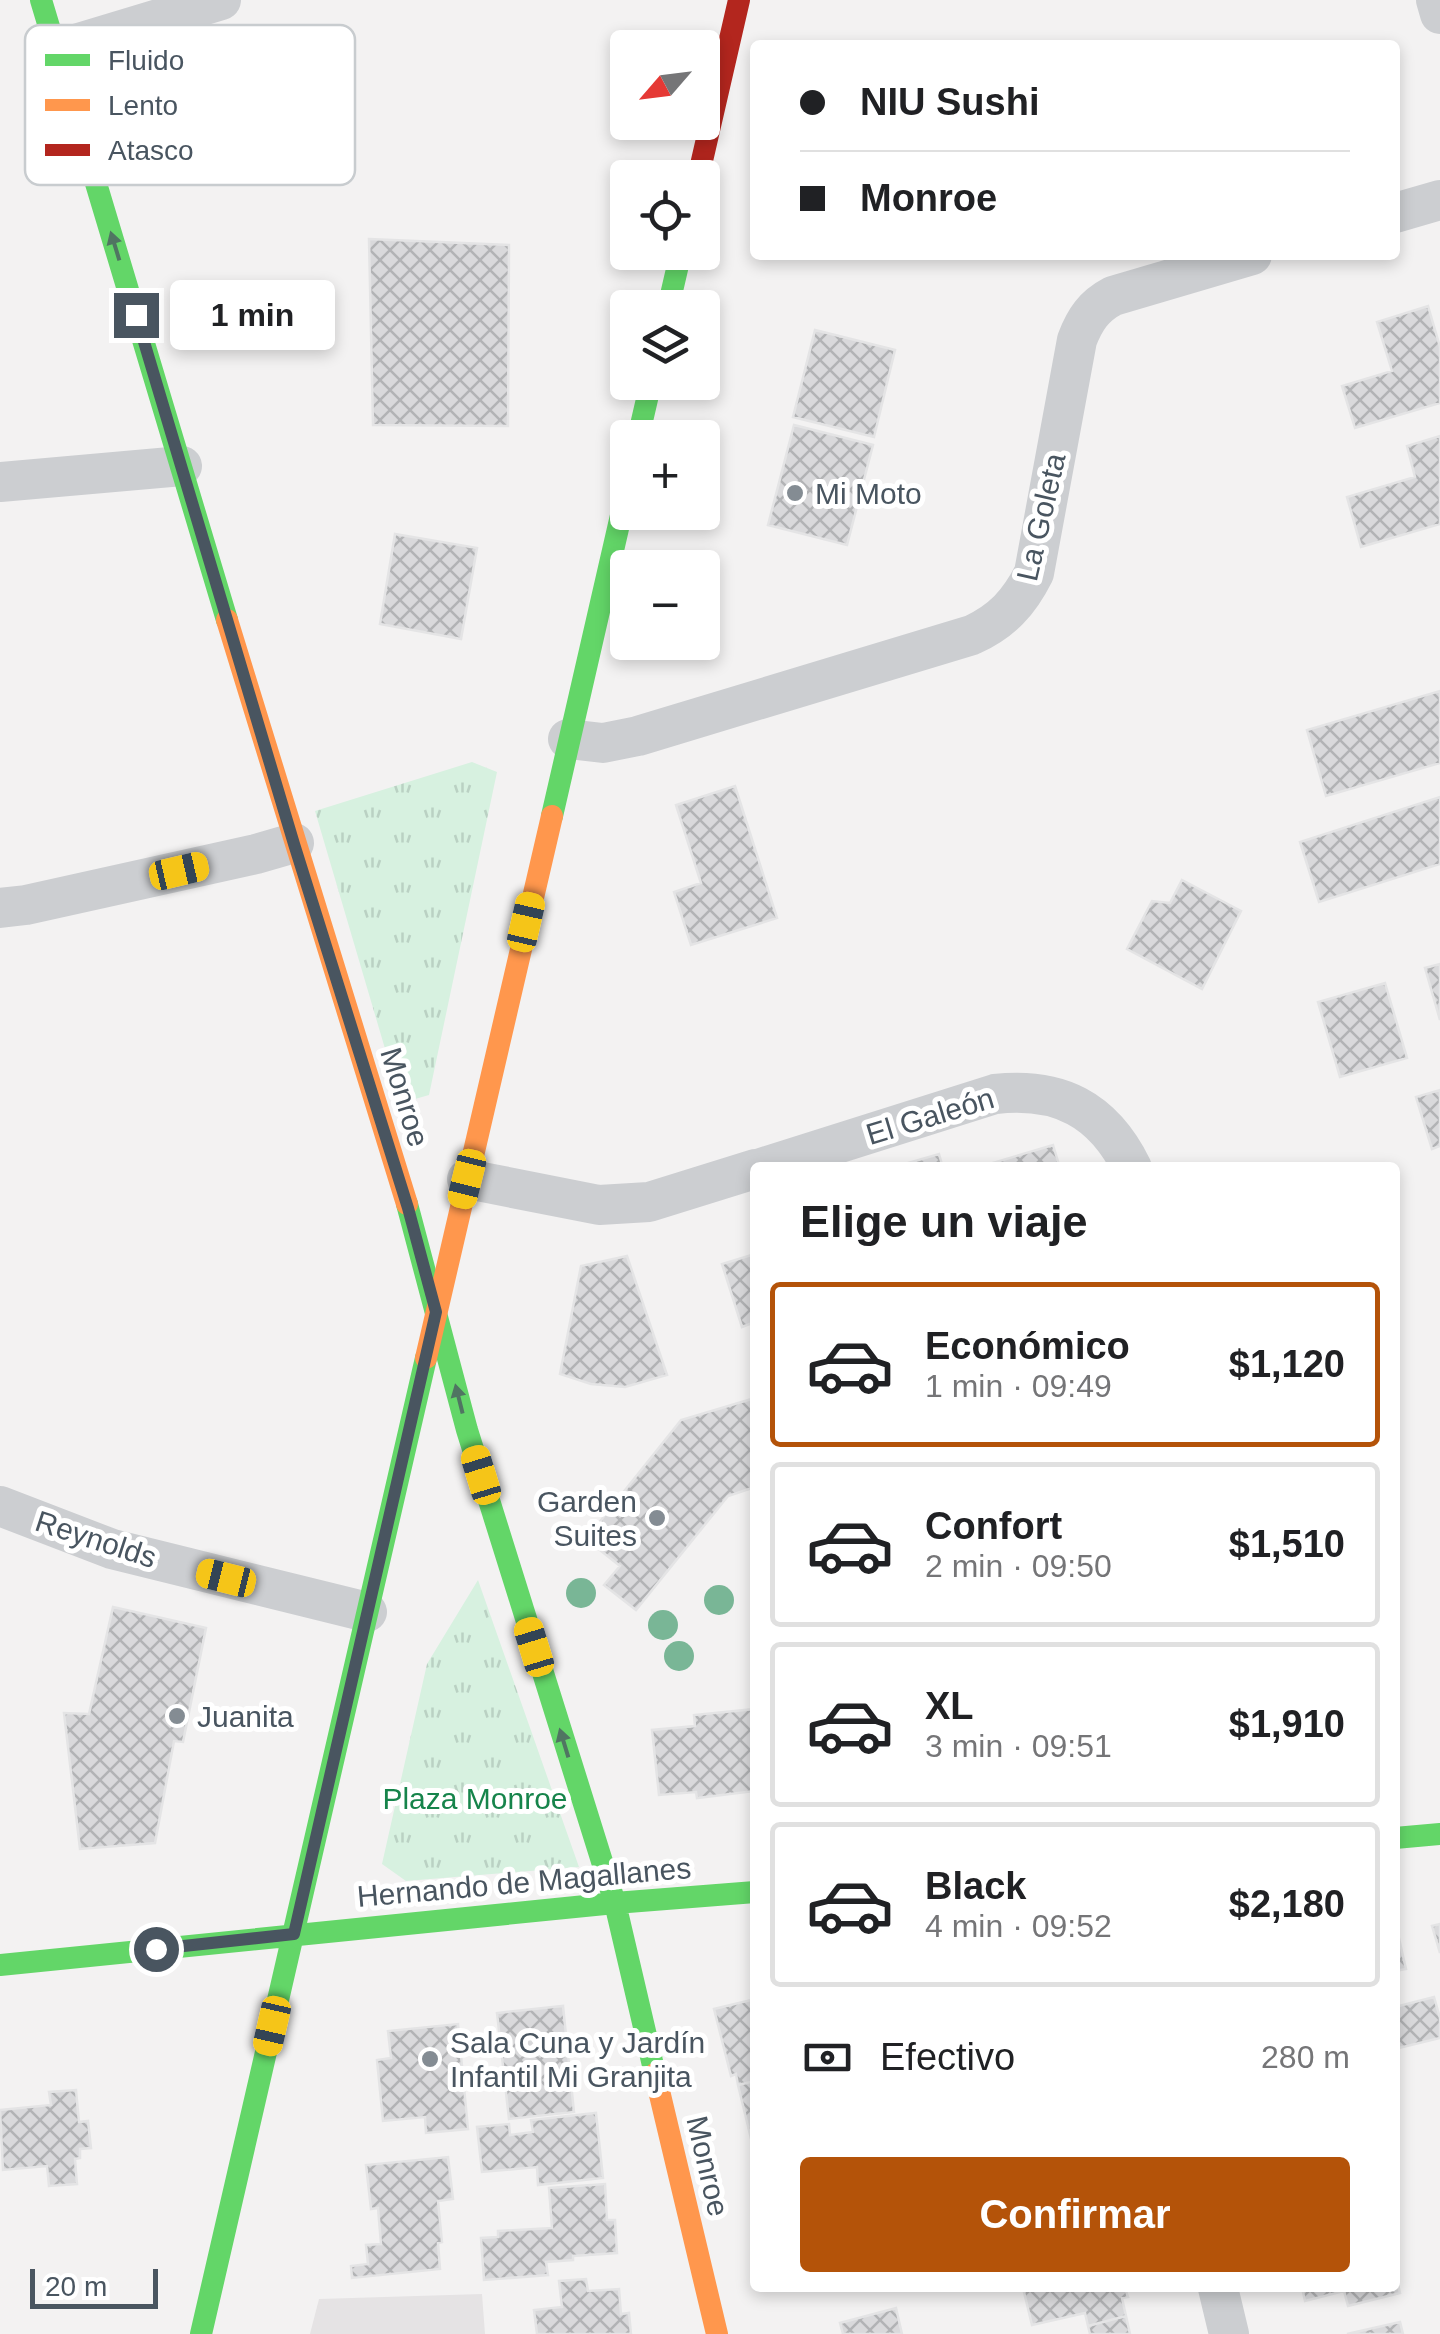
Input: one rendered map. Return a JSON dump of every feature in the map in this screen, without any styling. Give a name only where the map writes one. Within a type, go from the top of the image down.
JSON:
[{"type":"main road","name":"Monroe","points":[[41,0],[48,25]]},
{"type":"main road","points":[[702,160],[739,0]]},
{"type":"main road","name":"Monroe","points":[[97,185],[294,844],[408,1208],[467,1430],[616,1902],[717,2334]]},
{"type":"main road","points":[[201,2334],[617,530]]},
{"type":"main road","points":[[1400,1838],[1440,1834]]},
{"type":"main road","name":"Hernando de Magallanes","points":[[0,1965],[616,1902],[750,1892]]},
{"type":"street","points":[[138,25],[221,0]]},
{"type":"street","points":[[1436,0],[1440,14]]},
{"type":"street","points":[[1400,212],[1440,200]]},
{"type":"street","name":"La Goleta","points":[[568,739],[603,743],[638,736],[991,626],[1023,595],[1034,573],[1083,324],[1092,311],[1113,296],[1235,260]]},
{"type":"street","points":[[0,482],[182,466]]},
{"type":"street","points":[[0,908],[294,844]]},
{"type":"street","name":"El Galeón","points":[[777,1162],[995,1094],[1021,1092],[1071,1102],[1093,1116],[1111,1134],[1128,1162]]},
{"type":"street","name":"El Galeón","points":[[467,1179],[598,1205],[650,1202],[750,1171]]},
{"type":"street","name":"Reynolds","points":[[0,1506],[112,1549],[367,1612]]},
{"type":"street","points":[[1219,2292],[1229,2334]]},
{"type":"shaded area","points":[[482,2294],[485,2334],[310,2334],[319,2299]]},
{"type":"green space","points":[[472,762],[497,772],[429,1095],[401,1103],[315,811]]},
{"type":"green space","name":"Plaza Monroe","points":[[478,1580],[579,1867],[406,1881],[382,1864],[427,1664]]},
{"type":"building","points":[[369,239],[509,245],[508,426],[373,425]]},
{"type":"building","points":[[1428,306],[1440,347],[1440,403],[1355,428],[1342,386],[1392,371],[1377,322]]},
{"type":"building","points":[[815,330],[895,350],[874,437],[793,417]]},
{"type":"building","points":[[794,425],[873,445],[847,545],[768,525]]},
{"type":"building","points":[[1440,436],[1440,524],[1361,547],[1347,497],[1415,477],[1407,446]]},
{"type":"building","points":[[395,534],[477,548],[461,639],[380,624]]},
{"type":"building","points":[[1440,691],[1440,763],[1326,796],[1307,730]]},
{"type":"building","points":[[735,786],[777,918],[691,945],[674,892],[701,883],[676,805]]},
{"type":"building","points":[[1440,797],[1440,864],[1319,902],[1300,842]]},
{"type":"building","points":[[1182,880],[1241,911],[1202,989],[1127,949],[1152,901],[1170,903]]},
{"type":"building","points":[[1440,964],[1440,1020],[1425,968]]},
{"type":"building","points":[[1385,983],[1407,1058],[1340,1077],[1318,1002]]},
{"type":"building","points":[[1440,1090],[1440,1146],[1432,1149],[1416,1097]]},
{"type":"building","points":[[1053,1145],[1058,1162],[996,1162]]},
{"type":"building","points":[[939,1154],[941,1162],[912,1162]]},
{"type":"building","points":[[627,1256],[667,1375],[625,1387],[591,1384],[560,1374],[581,1266]]},
{"type":"building","points":[[750,1256],[750,1324],[742,1327],[722,1264]]},
{"type":"building","name":"Garden Suites","points":[[750,1399],[750,1489],[728,1496],[636,1610],[604,1585],[620,1566],[586,1539],[681,1420]]},
{"type":"building","points":[[113,1607],[206,1628],[183,1742],[174,1741],[155,1843],[80,1849],[64,1713],[89,1714]]},
{"type":"building","points":[[750,1709],[750,1792],[697,1798],[696,1792],[659,1795],[652,1730],[695,1726],[694,1715]]},
{"type":"building","points":[[1440,1924],[1440,1953],[1432,1926]]},
{"type":"building","points":[[1400,1943],[1406,1969],[1400,1970]]},
{"type":"building","points":[[1434,1997],[1440,2038],[1400,2048],[1400,2006]]},
{"type":"building","points":[[750,2000],[750,2082],[738,2085],[736,2074],[731,2076],[714,2009]]},
{"type":"building","points":[[563,2006],[574,2112],[509,2119],[497,2013]]},
{"type":"building","points":[[458,2024],[468,2129],[426,2133],[425,2117],[383,2121],[377,2060],[391,2058],[388,2031]]},
{"type":"building","points":[[750,2082],[750,2134],[738,2085]]},
{"type":"building","points":[[76,2090],[79,2122],[88,2121],[91,2148],[80,2149],[80,2158],[75,2159],[77,2184],[49,2186],[47,2166],[3,2170],[0,2110],[51,2105],[49,2092]]},
{"type":"building","points":[[596,2113],[603,2178],[538,2185],[537,2167],[482,2172],[477,2127],[509,2124],[510,2135],[533,2132],[531,2120]]},
{"type":"building","points":[[448,2157],[453,2199],[438,2201],[440,2269],[352,2278],[351,2266],[368,2264],[366,2245],[381,2244],[378,2208],[371,2209],[366,2165]]},
{"type":"building","points":[[605,2184],[607,2220],[615,2220],[617,2253],[546,2262],[548,2275],[484,2280],[481,2238],[498,2237],[498,2231],[552,2228],[549,2188]]},
{"type":"building","points":[[586,2279],[588,2291],[619,2289],[621,2314],[629,2313],[631,2334],[537,2334],[534,2310],[562,2307],[559,2281]]},
{"type":"building","points":[[1024,2292],[1126,2292],[1128,2297],[1122,2298],[1126,2316],[1088,2326],[1085,2313],[1032,2325]]},
{"type":"building","points":[[1303,2292],[1340,2292],[1305,2301]]},
{"type":"building","points":[[1344,2292],[1400,2292],[1400,2293],[1348,2306]]},
{"type":"building","points":[[896,2308],[902,2334],[843,2334],[840,2323]]},
{"type":"building","points":[[1126,2316],[1130,2334],[1090,2334],[1088,2326]]},
{"type":"building","points":[[1400,2322],[1403,2334],[1347,2334]]},
{"type":"traffic: fast","points":[[41,0],[48,25]]},
{"type":"traffic: fast","points":[[96,185],[227,620]]},
{"type":"traffic: fast","points":[[672,290],[677,270]]},
{"type":"traffic: fast","points":[[642,420],[647,400]]},
{"type":"traffic: fast","points":[[552,816],[618,530]]},
{"type":"traffic: fast","points":[[407,1204],[467,1430],[615,1903],[655,2074]]},
{"type":"traffic: fast","points":[[201,2334],[426,1358]]},
{"type":"traffic: fast","points":[[1400,1838],[1440,1834]]},
{"type":"traffic: fast","points":[[0,1965],[750,1892]]},
{"type":"traffic: slow","points":[[227,620],[407,1204]]},
{"type":"traffic: slow","points":[[426,1358],[552,816]]},
{"type":"traffic: slow","points":[[655,2074],[717,2334]]},
{"type":"traffic: jam","points":[[702,160],[739,0]]},
{"type":"place","name":"Mi Moto","points":[[795,493]]},
{"type":"place","name":"Garden Suites","points":[[657,1518]]},
{"type":"place","name":"Juanita","points":[[177,1716]]},
{"type":"place","name":"Sala Cuna y Jardín Infantil Mi Granjita","points":[[430,2059]]},
{"type":"route","points":[[136,315],[408,1208],[436,1312],[294,1934],[156,1949]]}]
